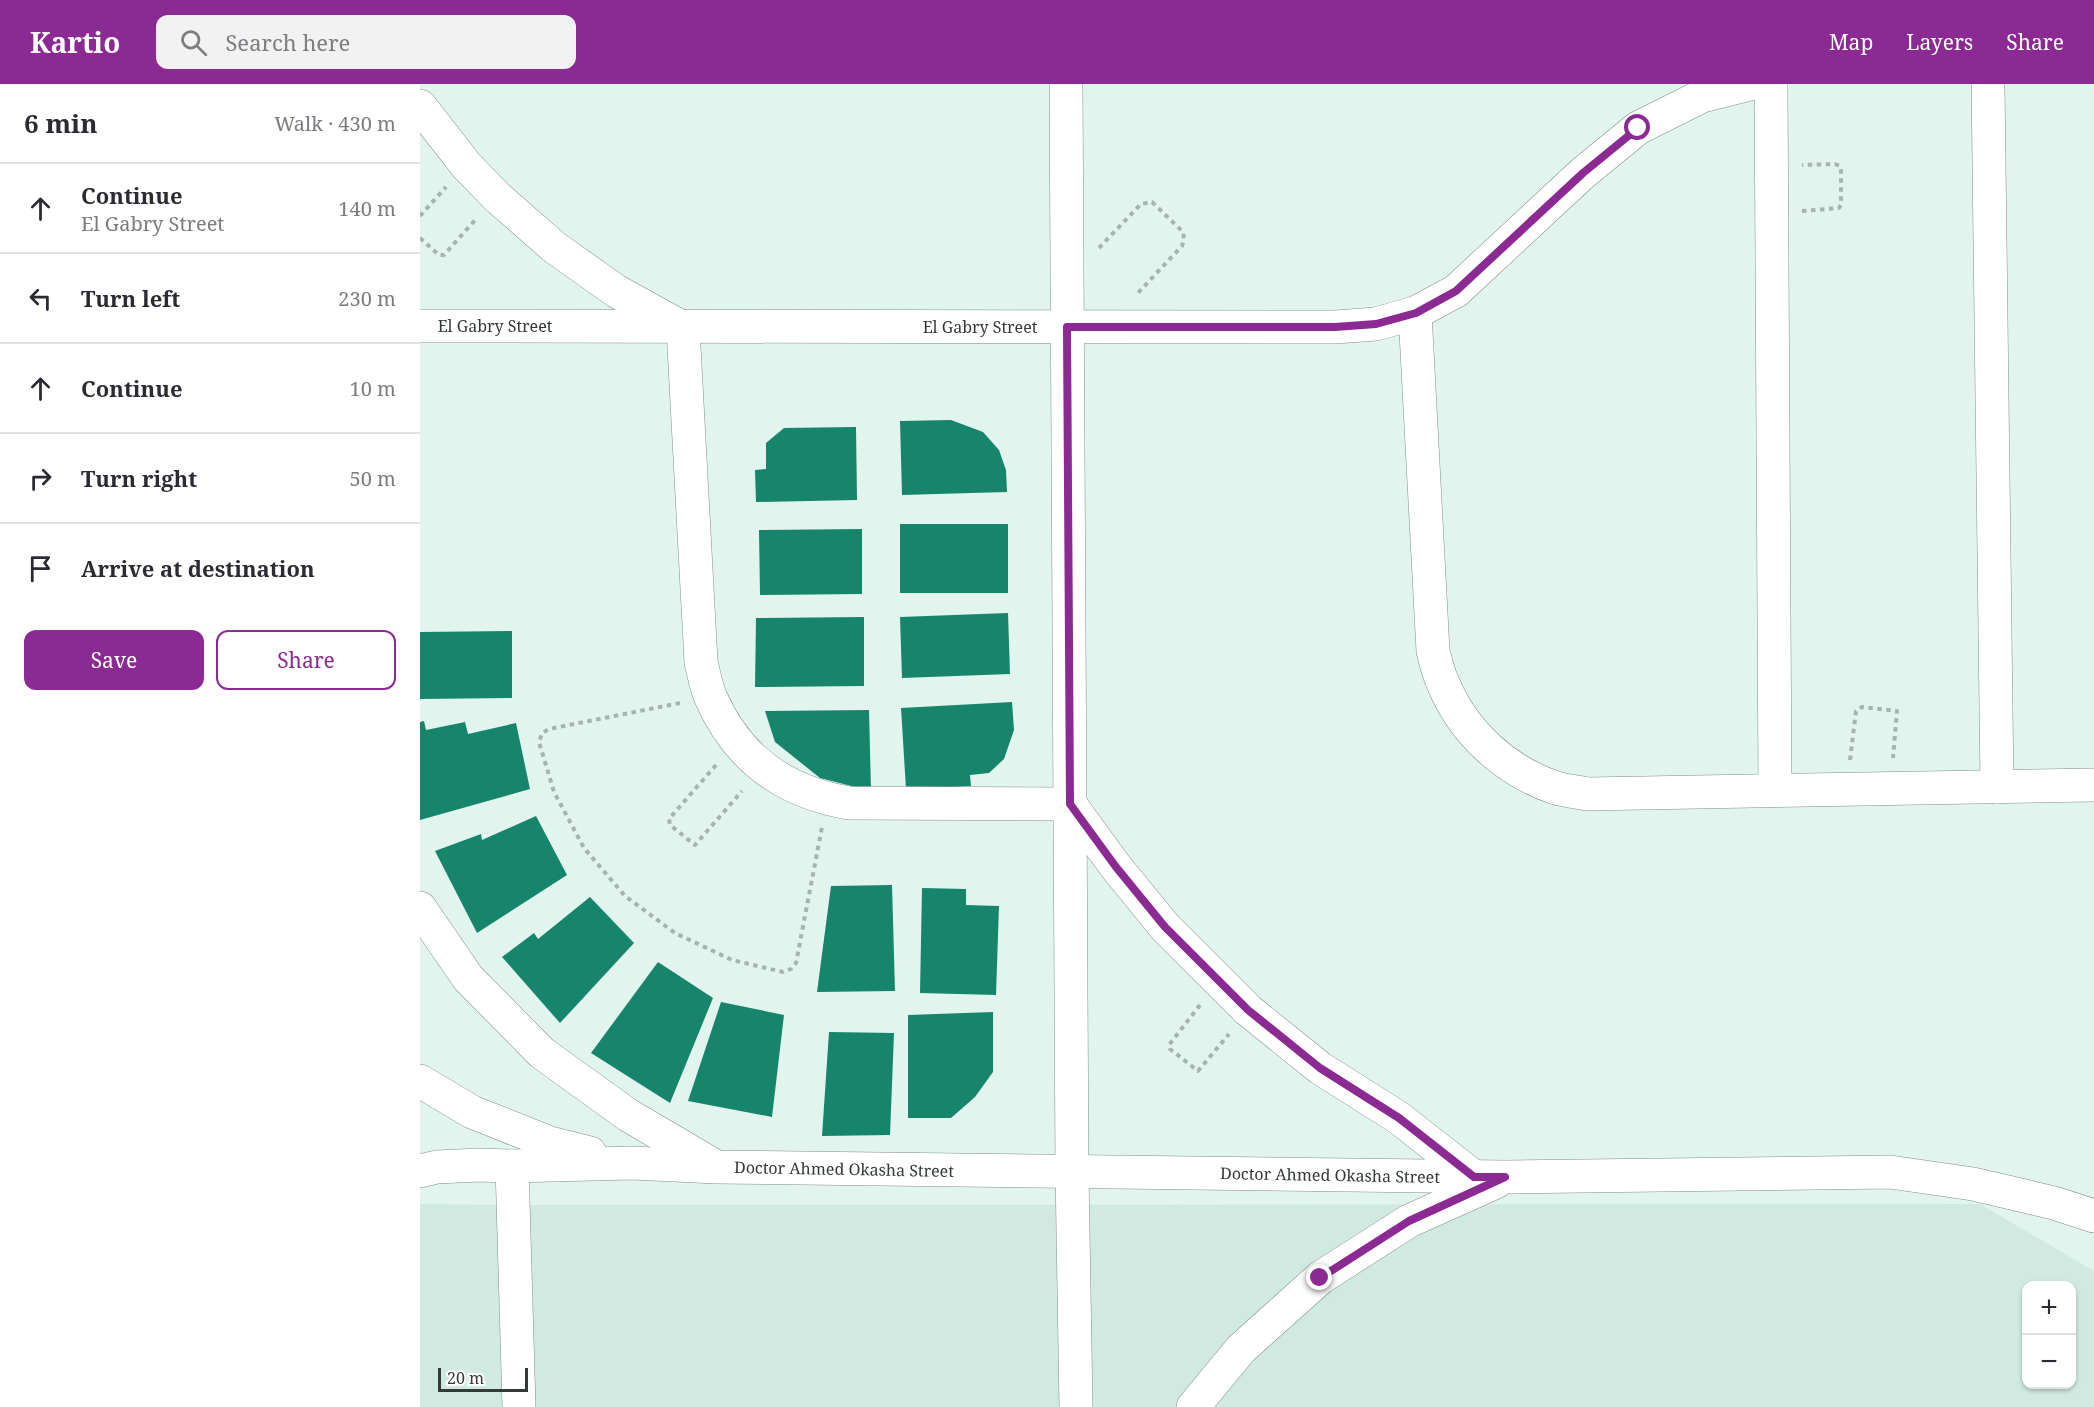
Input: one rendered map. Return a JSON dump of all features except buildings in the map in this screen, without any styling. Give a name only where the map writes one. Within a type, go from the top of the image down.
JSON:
[{"type":"street","points":[[1066,84],[1072,1172],[1076,1407]]},
{"type":"street","name":"El Gabry Street","points":[[420,326],[1106,328],[1335,327],[1376,324],[1416,313],[1456,291],[1583,173],[1638,128],[1702,96],[1750,84]]},
{"type":"street","points":[[1771,84],[1775,790]]},
{"type":"street","points":[[1988,84],[1997,787]]},
{"type":"street","points":[[420,106],[466,165],[497,197],[554,247],[616,291],[683,328],[701,662],[711,697],[736,742],[762,768],[794,787],[828,799],[849,803],[1070,804]]},
{"type":"street","points":[[1416,313],[1433,651],[1442,682],[1457,711],[1476,737],[1500,758],[1527,775],[1557,788],[1588,794],[2094,785]]},
{"type":"street","points":[[1070,804],[1116,867],[1165,927],[1248,1010],[1320,1068],[1490,1177],[1409,1221],[1320,1278],[1241,1349],[1193,1407]]},
{"type":"street","points":[[420,908],[468,978],[542,1053],[628,1114],[717,1167]]},
{"type":"street","name":"Doctor Ahmed Okasha Street","points":[[420,1081],[472,1112],[550,1143],[632,1163]]},
{"type":"street","name":"Doctor Ahmed Okasha Street","points":[[420,1171],[437,1167],[479,1165],[512,1167],[632,1163],[717,1167],[1490,1177],[1890,1172],[1973,1184],[2054,1203],[2094,1216]]},
{"type":"street","points":[[512,1167],[519,1407]]},
{"type":"path","points":[[1771,166],[1835,164],[1840,166],[1841,171],[1841,205],[1839,208],[1772,212]]},
{"type":"path","points":[[420,238],[439,255],[444,255],[497,197]]},
{"type":"path","points":[[1068,281],[1141,204],[1152,202],[1182,232],[1184,239],[1182,246],[1106,328]]},
{"type":"path","points":[[711,697],[549,729],[542,734],[539,742],[554,792],[584,848],[625,896],[675,933],[732,960],[783,972],[791,969],[795,963],[828,799]]},
{"type":"path","points":[[1847,789],[1856,711],[1862,706],[1897,711],[1891,789]]},
{"type":"path","points":[[736,742],[669,819],[670,825],[695,845],[762,768]]},
{"type":"path","points":[[1219,983],[1169,1045],[1170,1049],[1198,1071],[1248,1010]]},
{"type":"shaded area","points":[[420,1204],[1980,1204],[2094,1271],[2094,1407],[420,1407]]},
{"type":"route","points":[[1320,1278],[1409,1221],[1505,1177],[1474,1177],[1399,1118],[1320,1068],[1248,1010],[1165,927],[1116,867],[1070,804],[1067,327],[1335,327],[1376,324],[1416,313],[1456,291],[1583,173],[1638,128]]}]
